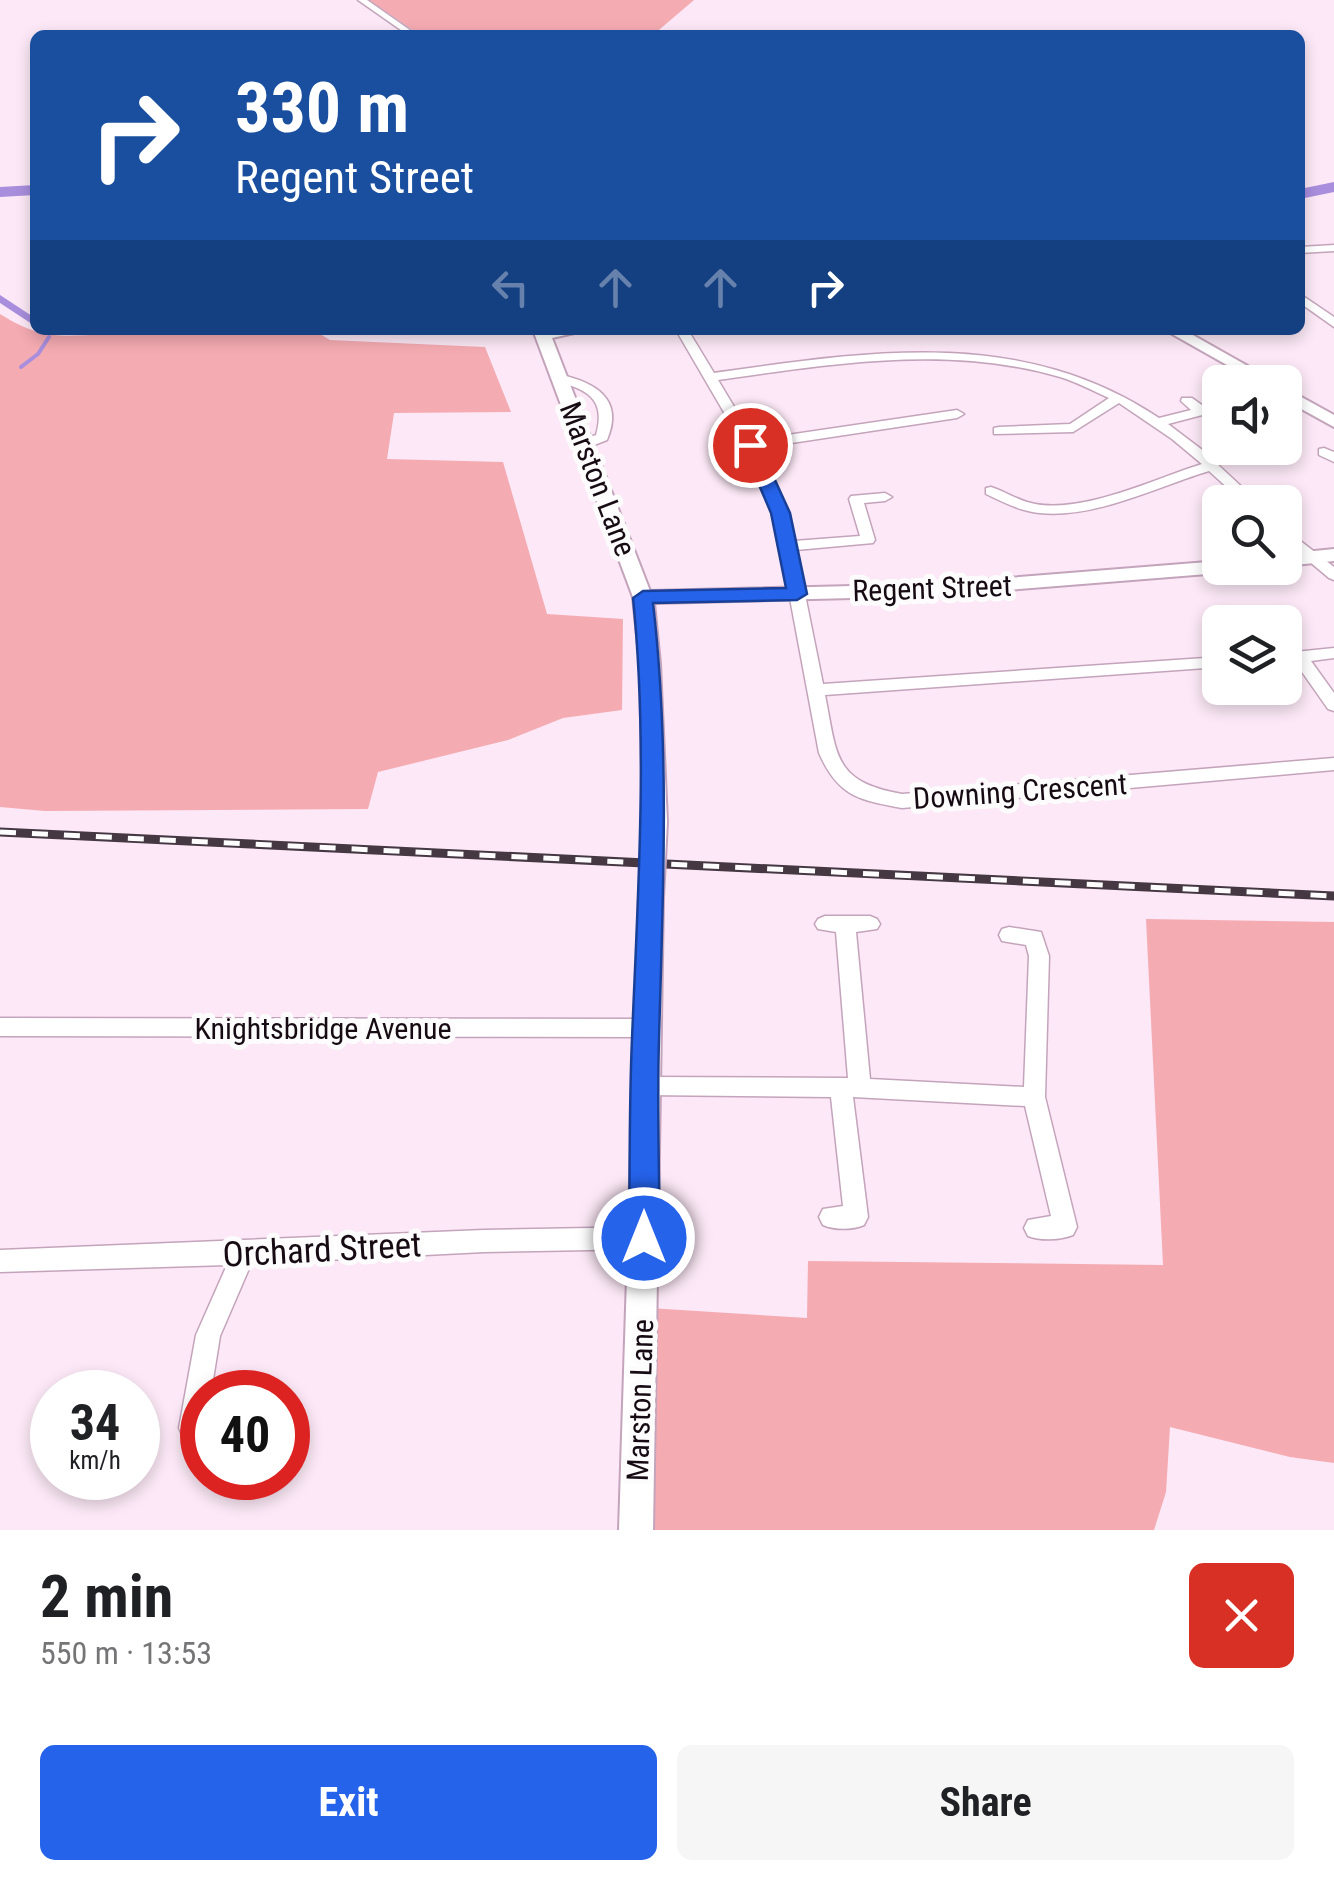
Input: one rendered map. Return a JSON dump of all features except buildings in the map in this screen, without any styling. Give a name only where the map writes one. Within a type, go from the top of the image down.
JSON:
[{"type":"street","points":[[362,0],[406,30]]},
{"type":"street","points":[[1305,250],[1334,248]]},
{"type":"street","points":[[1305,301],[1334,323]]},
{"type":"street","name":"Marston Lane","points":[[543,335],[643,598],[650,664],[655,822],[646,1028],[636,1530]]},
{"type":"street","name":"Downing Crescent","points":[[685,335],[750,445],[781,513],[828,753],[838,775],[868,795],[902,801],[1334,764]]},
{"type":"street","points":[[1181,335],[1237,365]]},
{"type":"street","points":[[710,377],[877,354],[947,352],[1005,359],[1117,399],[1157,422],[1232,485]]},
{"type":"street","name":"Marston Lane","points":[[558,378],[590,386],[606,408],[608,422],[602,437],[584,444]]},
{"type":"street","points":[[999,431],[1073,428],[1117,399]]},
{"type":"street","points":[[1157,422],[1201,411],[1187,401]]},
{"type":"street","points":[[1302,403],[1334,422]]},
{"type":"street","points":[[750,445],[957,414]]},
{"type":"street","points":[[992,498],[1059,509],[1099,501],[1210,466]]},
{"type":"street","points":[[786,546],[868,540],[856,499],[885,497]]},
{"type":"street","points":[[1302,548],[1334,574]]},
{"type":"street","points":[[1302,558],[1334,554]]},
{"type":"street","name":"Regent Street","points":[[643,598],[1064,582],[1202,570]]},
{"type":"street","points":[[1302,656],[1334,653]]},
{"type":"street","points":[[816,690],[1202,663]]},
{"type":"street","points":[[1302,668],[1334,705]]},
{"type":"street","points":[[831,1217],[856,1217],[850,1088],[835,924],[870,924]]},
{"type":"street","points":[[1009,935],[1034,938],[1039,956],[1034,1097],[1065,1227],[1036,1228]]},
{"type":"street","name":"Knightsbridge Avenue","points":[[0,1027],[646,1028]]},
{"type":"street","points":[[646,1086],[850,1088],[1034,1097]]},
{"type":"street","name":"Orchard Street","points":[[0,1261],[156,1260],[518,1238],[644,1238]]},
{"type":"street","points":[[202,1370],[208,1335],[244,1253]]},
{"type":"shaded area","points":[[369,0],[694,0],[659,30],[413,30]]},
{"type":"shaded area","points":[[0,314],[30,329],[30,335],[322,335],[330,340],[485,347],[511,412],[394,413],[387,459],[503,462],[547,614],[623,619],[622,710],[563,718],[508,740],[378,772],[368,809],[45,811],[0,807]]},
{"type":"shaded area","points":[[1146,919],[1334,922],[1334,1463],[1290,1457],[1170,1427],[1166,1492],[1154,1530],[642,1530],[649,1308],[807,1318],[808,1261],[1163,1265]]},
{"type":"waterway","points":[[1305,193],[1334,187]]},
{"type":"waterway","points":[[0,192],[30,190]]},
{"type":"waterway","points":[[0,298],[30,319]]},
{"type":"waterway","points":[[21,367],[38,354],[49,337]]},
{"type":"railway","points":[[0,832],[1334,896]]},
{"type":"route","points":[[644,1238],[645,1044],[655,822],[650,664],[643,598],[797,594],[781,513],[750,445]]}]
